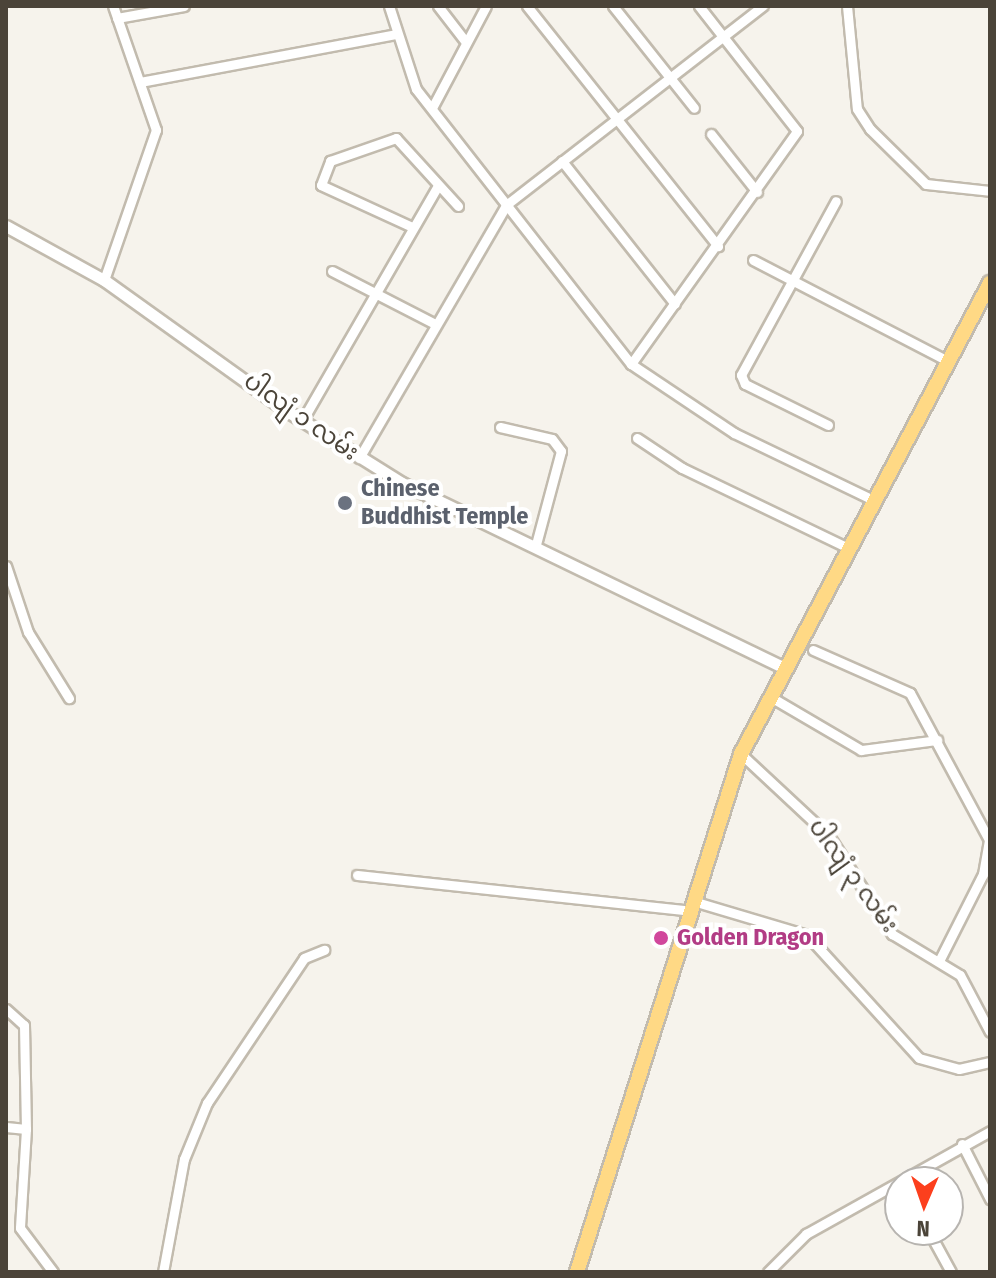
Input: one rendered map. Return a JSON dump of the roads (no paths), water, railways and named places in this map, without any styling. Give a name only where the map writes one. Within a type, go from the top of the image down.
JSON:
[{"type":"highway","points":[[577,1272],[688,905],[741,754],[783,667],[990,283]]},
{"type":"street","points":[[104,280],[154,144],[140,82],[113,6]]},
{"type":"street","points":[[117,18],[184,6]]},
{"type":"street","points":[[389,6],[416,89],[631,364],[734,433],[873,500]]},
{"type":"street","points":[[438,6],[465,41]]},
{"type":"street","points":[[432,108],[486,6]]},
{"type":"street","points":[[527,6],[718,246]]},
{"type":"street","points":[[613,6],[694,108]]},
{"type":"street","points":[[631,364],[757,192],[797,131],[699,6]]},
{"type":"street","points":[[847,6],[857,109],[870,129],[926,184],[990,191]]},
{"type":"street","points":[[359,458],[506,205],[756,7]]},
{"type":"street","points":[[140,82],[396,34]]},
{"type":"street","points":[[711,134],[757,192]]},
{"type":"street","points":[[410,226],[321,185],[330,161],[396,138],[458,206]]},
{"type":"street","points":[[562,161],[675,304]]},
{"type":"street","points":[[302,421],[410,226],[438,185]]},
{"type":"street","points":[[828,425],[745,384],[741,375],[836,201]]},
{"type":"street","name":"ပါလျံ ၁ လမ်း","points":[[6,226],[104,280],[359,458],[535,548],[783,667]]},
{"type":"street","points":[[753,260],[948,361]]},
{"type":"street","points":[[332,271],[435,324]]},
{"type":"street","points":[[500,427],[552,439],[561,451],[535,548]]},
{"type":"street","points":[[637,438],[682,468],[848,548]]},
{"type":"street","points":[[6,566],[28,632],[69,698]]},
{"type":"street","points":[[813,650],[910,693],[990,840],[983,874],[939,961]]},
{"type":"street","points":[[769,696],[861,750],[937,740]]},
{"type":"street","name":"ပါလျံ ၃ လမ်း","points":[[741,754],[829,836],[892,934],[939,961],[972,990],[990,1032]]},
{"type":"street","points":[[357,875],[688,905],[807,935],[919,1058],[959,1069],[990,1062]]},
{"type":"street","points":[[163,1272],[184,1159],[207,1103],[304,958],[324,950]]},
{"type":"street","points":[[6,1009],[24,1025],[26,1129],[20,1228],[53,1272]]},
{"type":"street","points":[[6,1127],[26,1129]]},
{"type":"street","points":[[925,1166],[990,1131]]},
{"type":"street","points":[[962,1144],[990,1199]]},
{"type":"street","points":[[768,1272],[806,1234],[884,1190]]},
{"type":"street","points":[[937,1246],[951,1272]]},
{"type":"place","name":"Chinese Buddhist Temple","points":[[345,503]]},
{"type":"place","name":"Golden Dragon","points":[[661,938]]}]
